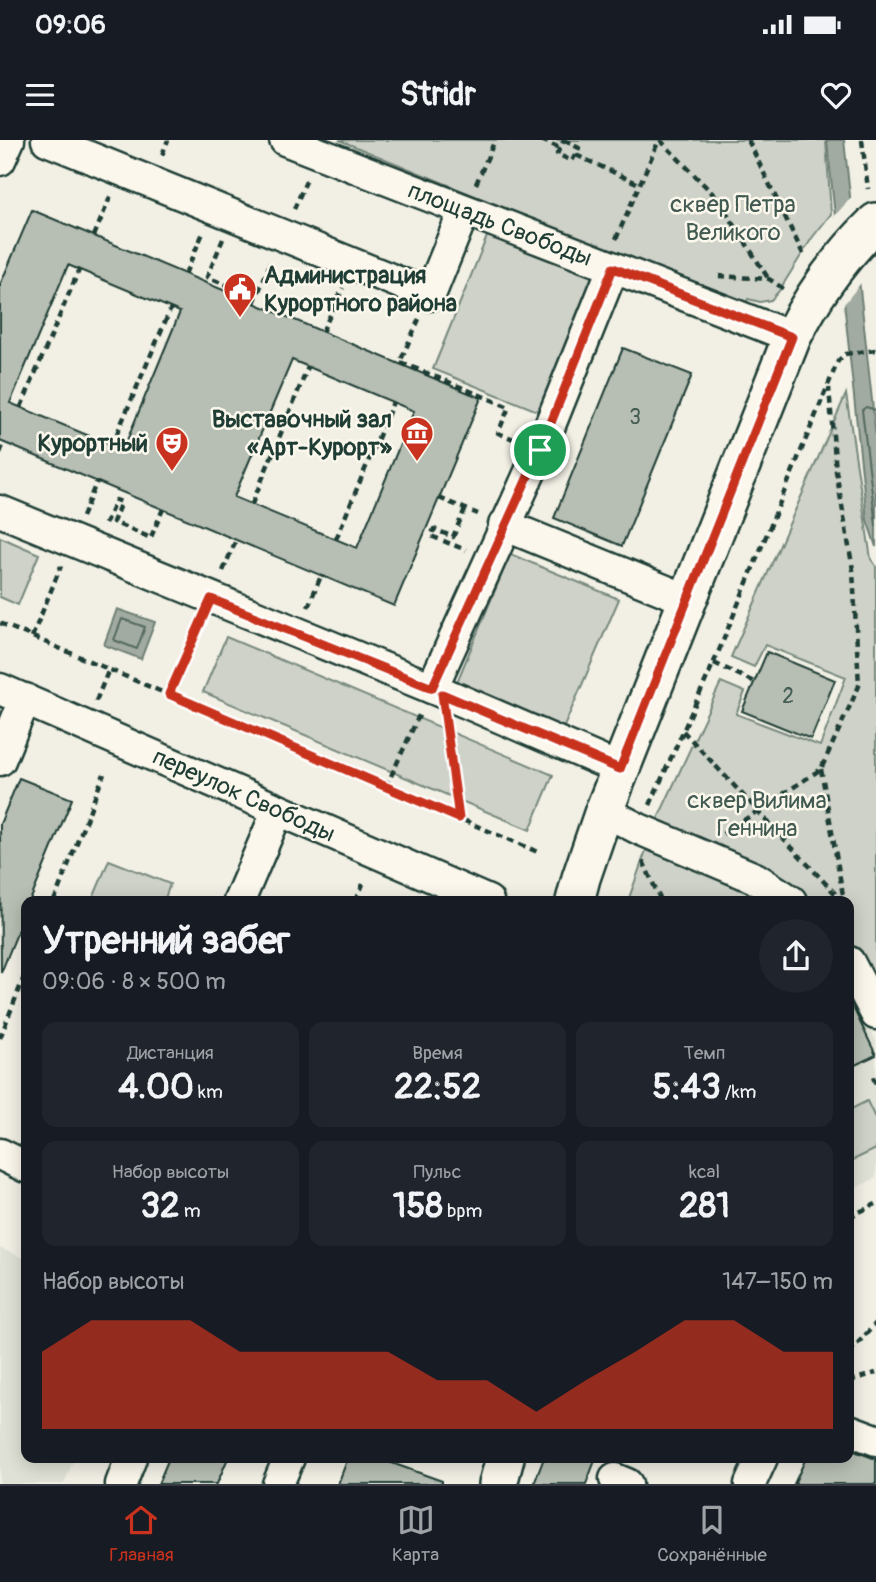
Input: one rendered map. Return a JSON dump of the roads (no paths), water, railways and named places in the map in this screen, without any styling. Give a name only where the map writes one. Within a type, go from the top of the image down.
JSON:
[{"type":"main road","points":[[576,896],[580,878],[620,769],[798,326],[816,271],[870,214]]},
{"type":"main road","points":[[498,1484],[504,1463]]},
{"type":"street","points":[[47,140],[430,295],[464,211]]},
{"type":"street","name":"площадь Свободы","points":[[285,140],[464,211],[614,255],[798,326]]},
{"type":"street","points":[[437,691],[489,560],[540,450],[614,255]]},
{"type":"street","points":[[0,512],[81,540],[211,599],[620,769]]},
{"type":"street","points":[[505,525],[688,600]]},
{"type":"street","points":[[0,760],[12,694]]},
{"type":"street","name":"переулок Свободы","points":[[12,694],[476,896]]},
{"type":"street","points":[[241,896],[278,810]]},
{"type":"street","points":[[604,811],[639,841],[696,853],[755,878],[783,896]]},
{"type":"street","points":[[854,972],[876,1014]]},
{"type":"street","points":[[0,1154],[21,1164]]},
{"type":"street","points":[[854,1432],[876,1440]]},
{"type":"street","points":[[121,1484],[129,1463]]},
{"type":"street","points":[[278,1484],[287,1463]]},
{"type":"street","points":[[750,1484],[760,1463]]},
{"type":"water","points":[[827,140],[844,140],[876,438],[876,547],[867,520]]},
{"type":"water","points":[[117,609],[155,622],[141,659],[104,645]]},
{"type":"place","name":"Администрация Курортного района","points":[[240,319]]},
{"type":"place","name":"Выставочный зал «Арт-Курорт»","points":[[417,463]]},
{"type":"place","name":"Курортный","points":[[172,473]]},
{"type":"park label","name":"сквер Петра Великого","points":[[733,218]]},
{"type":"park label","name":"сквер Вилима Геннина","points":[[757,814]]}]
